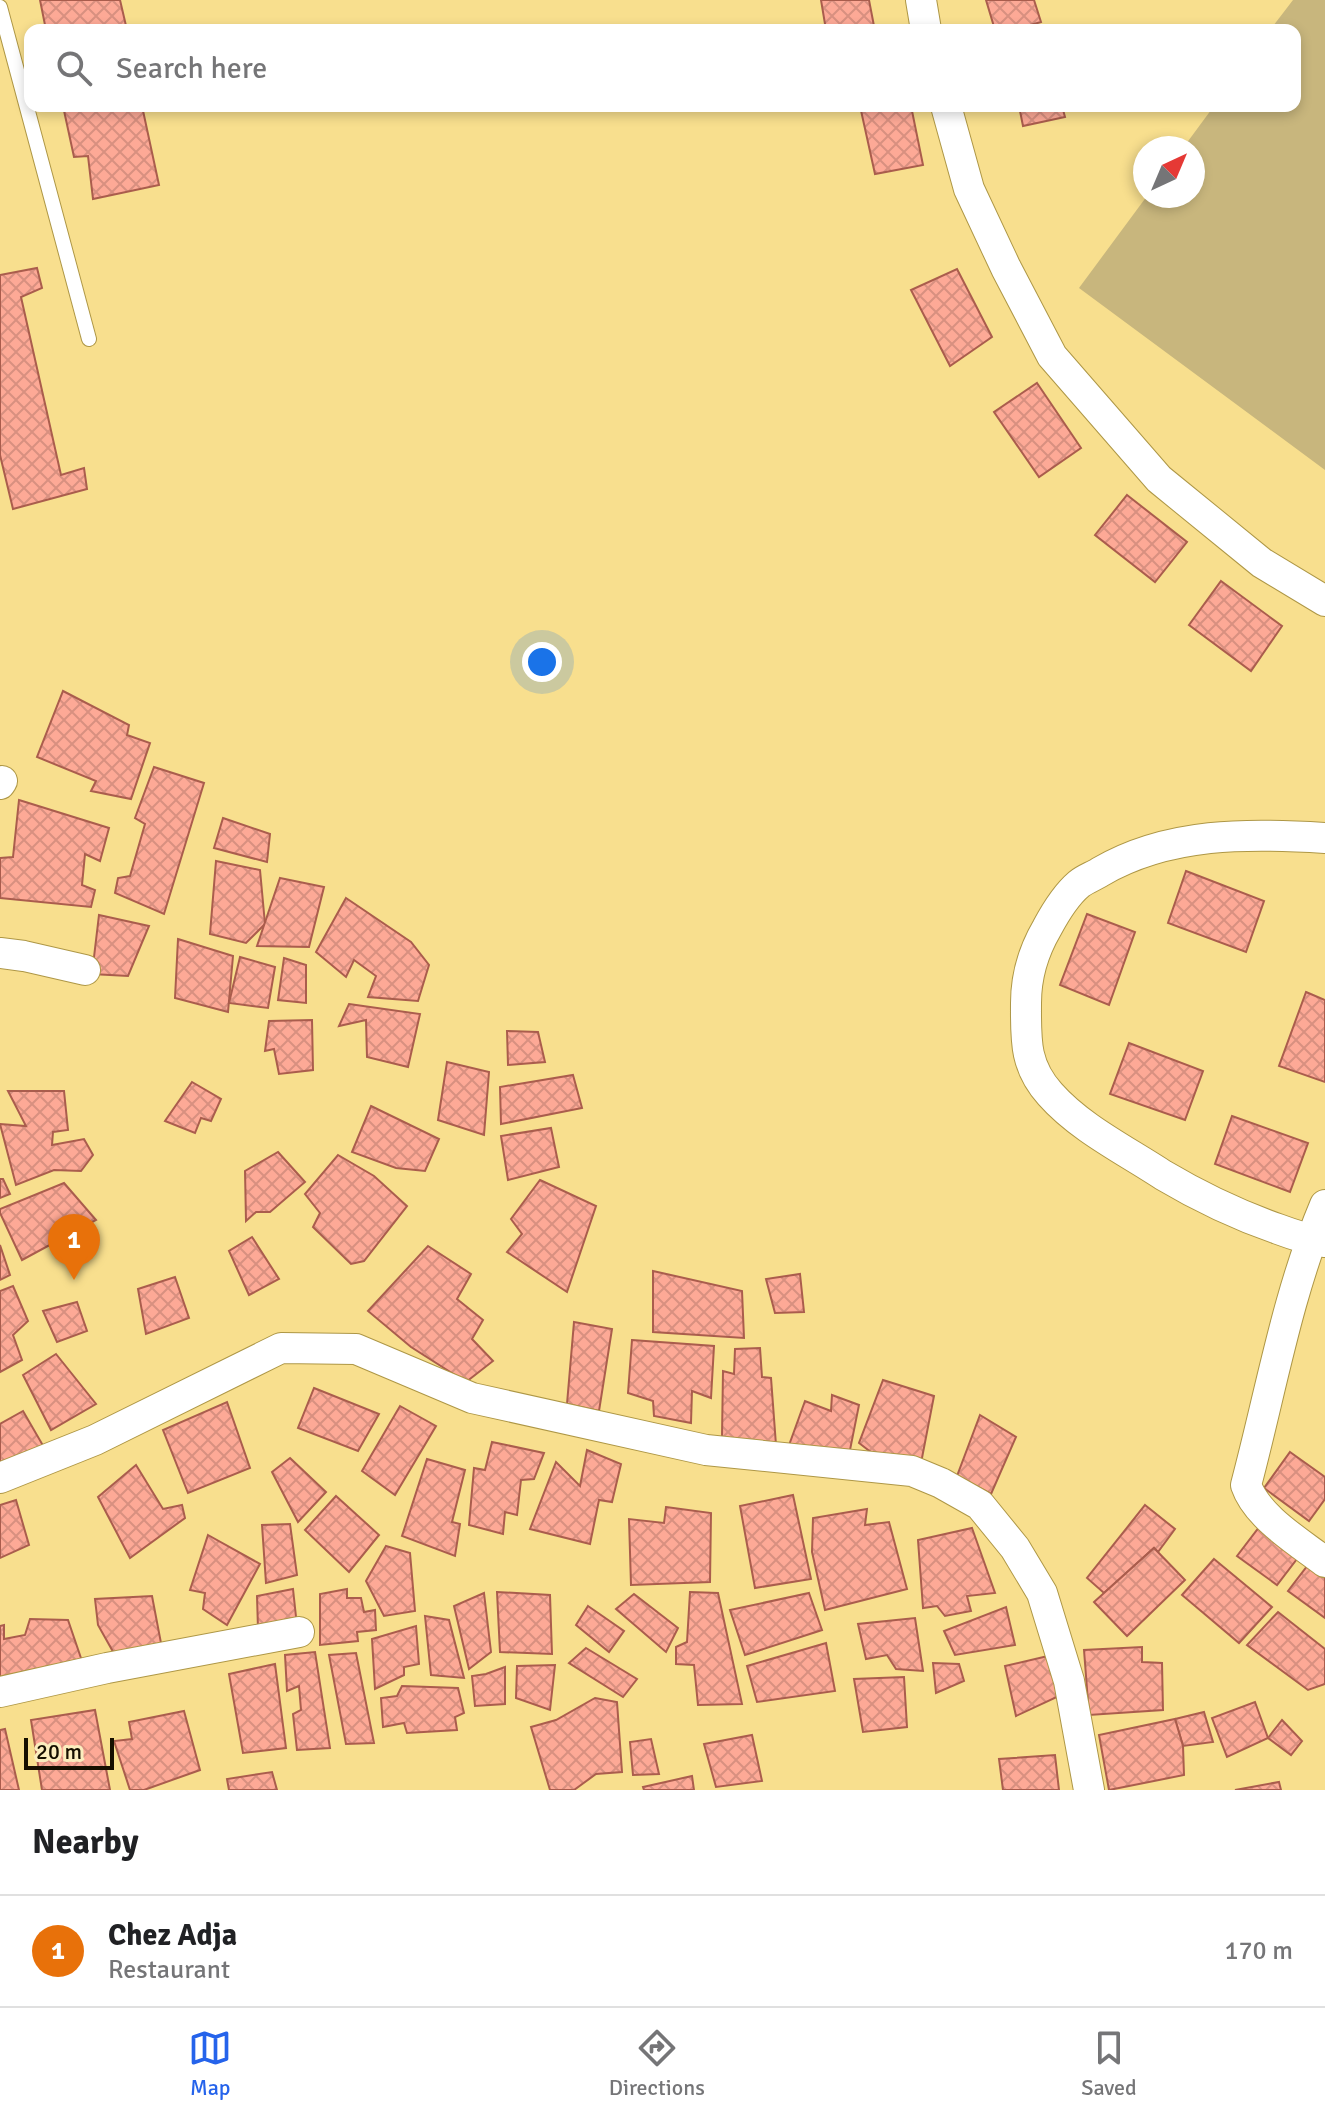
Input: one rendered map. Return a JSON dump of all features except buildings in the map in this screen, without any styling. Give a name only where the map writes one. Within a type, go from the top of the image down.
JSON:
[{"type":"street","points":[[921,0],[925,24]]},
{"type":"street","points":[[948,112],[969,189],[1052,356],[1159,479],[1262,563],[1325,601]]},
{"type":"street","points":[[1317,1241],[1239,1216],[1174,1182],[1081,1122],[1049,1093],[1030,1065],[1026,1040],[1026,991],[1030,963],[1055,912],[1079,884],[1113,864],[1143,851],[1189,840],[1271,835],[1325,838]]},
{"type":"street","points":[[0,953],[85,970]]},
{"type":"street","points":[[1325,1205],[1317,1241],[1272,1375],[1246,1485],[1250,1496],[1264,1514],[1325,1562]]},
{"type":"street","points":[[0,1478],[95,1440],[281,1348],[356,1349],[472,1398],[706,1450],[912,1471],[980,1505],[1015,1548],[1042,1593],[1069,1681],[1089,1790]]},
{"type":"street","points":[[0,1692],[107,1668],[299,1632]]},
{"type":"lane","points":[[0,7],[24,97]]},
{"type":"lane","points":[[28,112],[89,339]]},
{"type":"shaded area","points":[[1293,0],[1325,0],[1325,470],[1079,288],[1138,208],[1205,208],[1205,136],[1192,136],[1210,112],[1301,112],[1301,24],[1275,24]]},
{"type":"place","name":"Chez Adja","points":[[74,1280]]}]
